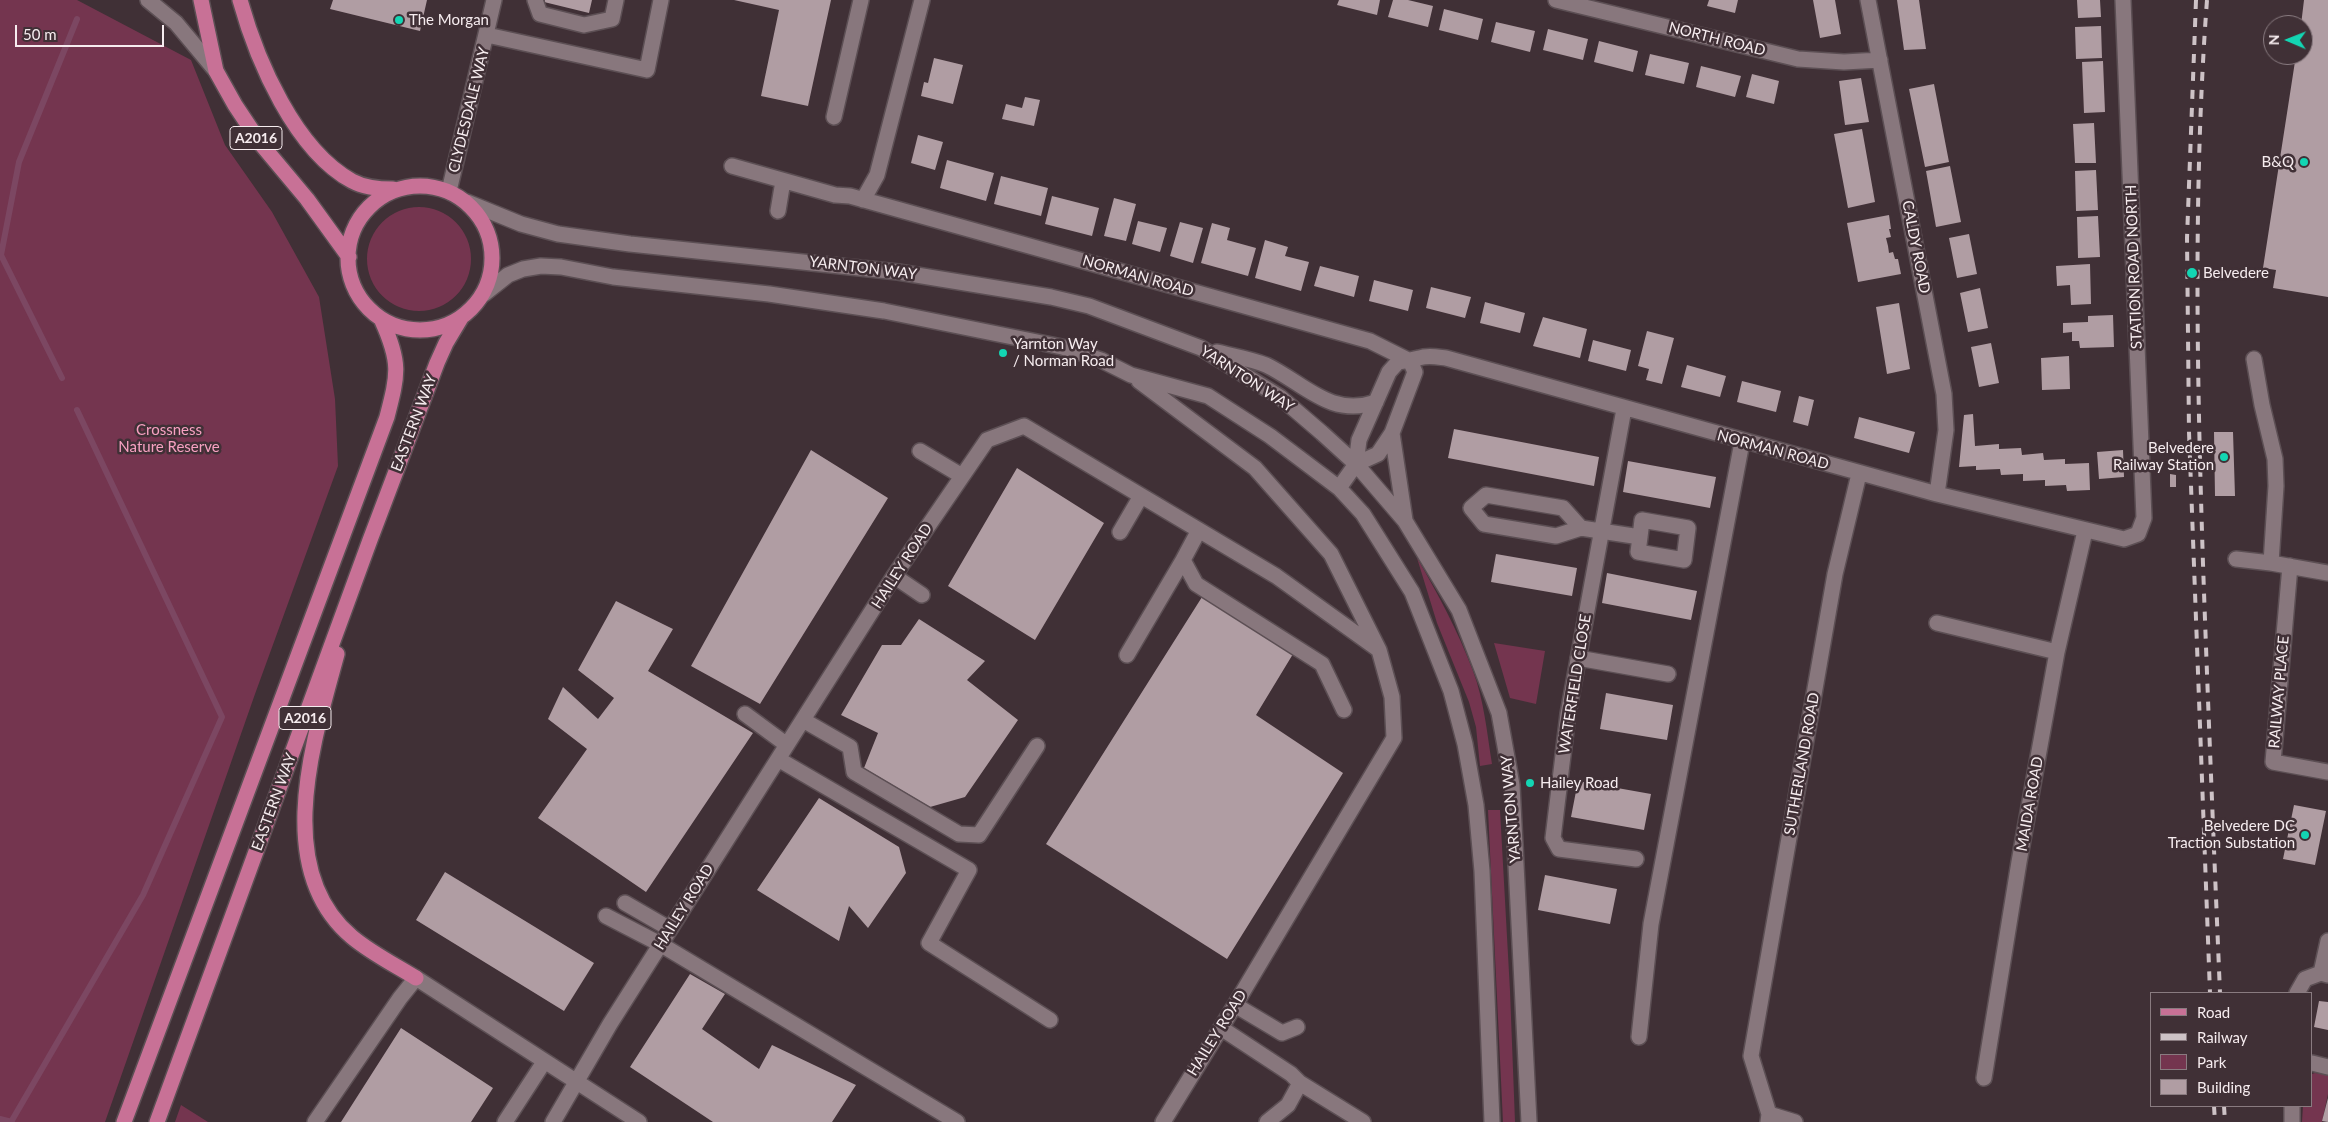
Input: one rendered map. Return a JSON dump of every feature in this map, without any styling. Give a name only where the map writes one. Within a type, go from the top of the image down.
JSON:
[{"type":"main road","name":"A2016","points":[[201,0],[216,71],[234,105],[261,144],[307,199],[348,257]]},
{"type":"main road","name":"A2016","points":[[240,0],[256,50],[277,96],[322,158],[328,165],[354,182],[377,189],[393,189]]},
{"type":"main road","points":[[427,186],[449,191],[467,202],[483,221],[492,245],[492,270],[484,294],[461,318],[445,326],[426,330],[408,329],[382,321],[366,307],[356,291],[350,276],[348,257],[353,233],[360,217],[377,199],[393,189],[427,186]]},
{"type":"main road","name":"EASTERN WAY","points":[[157,1122],[370,540],[437,363],[461,318]]},
{"type":"main road","name":"EASTERN WAY","points":[[124,1122],[387,417],[397,369],[394,349],[382,321]]},
{"type":"main road","points":[[370,540],[312,746],[304,812],[306,842],[313,875],[326,907],[352,937],[416,978]]},
{"type":"street","points":[[148,0],[176,23],[216,71]]},
{"type":"street","name":"CLYDESDALE WAY","points":[[449,191],[494,0]]},
{"type":"street","points":[[535,0],[540,14],[584,25],[612,19],[616,0]]},
{"type":"street","points":[[487,35],[648,70],[661,0]]},
{"type":"street","points":[[834,118],[861,0]]},
{"type":"street","points":[[856,198],[876,175],[922,0]]},
{"type":"street","name":"NORTH ROAD","points":[[1556,0],[1798,59],[1844,62],[1880,60]]},
{"type":"street","name":"CALDY ROAD","points":[[1868,0],[1944,394],[1946,430],[1937,494]]},
{"type":"street","name":"STATION ROAD NORTH","points":[[2123,0],[2144,518],[2138,534]]},
{"type":"street","name":"NORMAN ROAD","points":[[732,166],[835,195],[856,198],[1370,341],[1410,361]]},
{"type":"street","points":[[778,211],[783,181]]},
{"type":"street","name":"YARNTON WAY","points":[[467,202],[520,224],[558,234],[630,244],[898,272],[1052,297],[1089,306],[1201,348],[1280,397],[1356,464],[1405,522],[1459,610],[1499,713],[1512,785],[1529,1122]]},
{"type":"street","points":[[484,294],[508,275],[523,268],[541,266],[561,267],[613,277],[769,294],[884,310],[1062,347],[1101,360],[1131,375],[1208,396],[1270,436],[1338,488],[1363,514],[1412,592],[1451,690],[1465,744],[1476,805],[1482,871],[1492,1122]]},
{"type":"street","points":[[1201,348],[1265,365],[1328,402],[1360,407],[1376,402]]},
{"type":"street","name":"NORMAN ROAD","points":[[1356,464],[1358,440],[1389,372],[1398,362],[1410,361],[1420,357],[1446,358],[1742,442],[1937,494],[2124,539],[2138,534]]},
{"type":"street","points":[[2254,359],[2256,378],[2275,459],[2276,486],[2271,563]]},
{"type":"street","points":[[1338,488],[1356,464],[1378,454],[1392,433],[1415,372],[1410,361]]},
{"type":"street","name":"HAILEY ROAD","points":[[1131,375],[1255,468],[1331,554],[1379,650],[1392,697],[1394,738],[1235,1005],[1162,1122]]},
{"type":"street","name":"WATERFIELD CLOSE","points":[[1624,409],[1568,714],[1553,838],[1558,849],[1636,859]]},
{"type":"street","name":"HAILEY ROAD","points":[[554,1122],[610,1024],[660,944],[894,576],[987,440],[1024,426],[1276,576],[1379,650]]},
{"type":"street","points":[[1392,433],[1405,522]]},
{"type":"street","points":[[1638,1037],[1651,924],[1742,442]]},
{"type":"street","points":[[920,451],[962,476]]},
{"type":"street","name":"SUTHERLAND ROAD","points":[[1769,1118],[1750,1056],[1835,574],[1859,474]]},
{"type":"street","points":[[1581,528],[1563,508],[1486,495],[1471,508],[1484,524],[1493,526],[1556,536],[1581,528],[1640,537]]},
{"type":"street","points":[[1120,532],[1141,496]]},
{"type":"street","points":[[1127,655],[1199,530]]},
{"type":"street","name":"MAIDA ROAD","points":[[1984,1078],[2019,862],[2057,652],[2085,531]]},
{"type":"street","points":[[1183,560],[1196,584],[1322,664],[1344,710]]},
{"type":"street","points":[[2236,560],[2271,563],[2328,573]]},
{"type":"street","name":"RAILWAY PLACE","points":[[2290,566],[2273,762],[2328,772]]},
{"type":"street","points":[[894,576],[922,595]]},
{"type":"street","points":[[1937,623],[2057,652]]},
{"type":"street","points":[[1578,658],[1668,674]]},
{"type":"street","points":[[745,714],[787,744]]},
{"type":"street","points":[[803,720],[850,747],[854,772],[958,834],[979,835],[1037,746]]},
{"type":"street","points":[[778,760],[969,870],[929,943],[1050,1020]]},
{"type":"street","points":[[625,903],[670,929]]},
{"type":"street","points":[[606,916],[660,944],[957,1122]]},
{"type":"street","points":[[2298,992],[2305,979],[2325,974],[2328,942]]},
{"type":"street","points":[[315,1122],[400,998],[416,978],[639,1122]]},
{"type":"street","points":[[1235,1005],[1282,1033],[1297,1027]]},
{"type":"street","points":[[1221,1028],[1291,1074],[1300,1083],[1363,1122]]},
{"type":"street","points":[[505,1122],[544,1062]]},
{"type":"street","points":[[2313,1063],[2328,1067]]},
{"type":"street","points":[[1268,1122],[1288,1105],[1300,1083]]},
{"type":"street","points":[[2292,1107],[2292,1122]]},
{"type":"street","points":[[1769,1118],[1795,1122]]},
{"type":"green space","name":"Crossness Nature Reserve","points":[[0,0],[77,0],[191,60],[225,145],[272,212],[319,297],[335,399],[338,466],[255,694],[105,1122],[0,1122]]},
{"type":"green space","points":[[419,207],[439,211],[448,215],[456,222],[463,230],[467,239],[471,259],[467,279],[463,288],[456,296],[448,303],[439,307],[419,311],[399,307],[390,303],[382,296],[375,288],[371,279],[367,259],[371,239],[375,230],[382,222],[390,215],[399,211]]},
{"type":"green space","points":[[1417,558],[1447,613],[1473,671],[1483,705],[1492,764],[1480,766],[1476,727],[1469,702],[1437,623]]},
{"type":"green space","points":[[1494,643],[1545,651],[1536,704],[1510,698]]},
{"type":"green space","points":[[1488,810],[1500,810],[1515,1122],[1503,1122]]},
{"type":"green space","points":[[2313,1074],[2328,1075],[2328,1094],[2322,1122],[2302,1122],[2303,1107],[2313,1107]]},
{"type":"green space","points":[[181,1105],[208,1122],[175,1122]]},
{"type":"building","name":"The Morgan","points":[[333,0],[427,0],[420,31],[330,9]]},
{"type":"building","points":[[545,0],[592,0],[589,13],[544,2]]},
{"type":"building","points":[[734,0],[831,0],[808,106],[761,96],[779,10]]},
{"type":"building","points":[[1339,0],[1380,0],[1377,15],[1337,5]]},
{"type":"building","points":[[1393,0],[1408,0],[1433,6],[1428,27],[1388,17]]},
{"type":"building","points":[[1709,0],[1738,0],[1735,13],[1707,6]]},
{"type":"building","points":[[1813,0],[1835,0],[1841,34],[1820,38]]},
{"type":"building","points":[[1897,0],[1919,0],[1926,49],[1904,50]]},
{"type":"building","points":[[2077,0],[2100,0],[2101,17],[2078,18]]},
{"type":"building","name":"B&Q","points":[[2304,0],[2328,0],[2328,297],[2273,288],[2276,270],[2263,268],[2294,65],[2313,65],[2313,15],[2302,15]]},
{"type":"building","points":[[1444,9],[1483,19],[1478,40],[1439,30]]},
{"type":"building","points":[[1496,22],[1535,31],[1530,52],[1491,42]]},
{"type":"building","points":[[2101,26],[2102,58],[2076,59],[2075,27]]},
{"type":"building","points":[[1548,29],[1588,39],[1583,60],[1543,50]]},
{"type":"building","points":[[1599,41],[1638,51],[1633,72],[1594,62]]},
{"type":"building","points":[[1650,54],[1689,63],[1684,84],[1645,75]]},
{"type":"building","points":[[934,58],[963,65],[953,104],[921,96],[924,82],[928,83]]},
{"type":"building","points":[[2103,61],[2105,112],[2084,113],[2082,62]]},
{"type":"building","points":[[1701,66],[1741,76],[1735,97],[1696,87]]},
{"type":"building","points":[[1752,74],[1779,81],[1774,104],[1746,97]]},
{"type":"building","points":[[1861,78],[1869,122],[1845,125],[1839,81]]},
{"type":"building","points":[[1934,84],[1949,162],[1925,167],[1909,89]]},
{"type":"building","points":[[1025,97],[1040,100],[1034,126],[1002,119],[1006,104],[1022,108]]},
{"type":"building","points":[[2094,123],[2096,163],[2075,163],[2073,124]]},
{"type":"building","points":[[1862,129],[1875,202],[1848,208],[1834,134]]},
{"type":"building","points":[[918,135],[943,142],[935,170],[911,163]]},
{"type":"building","points":[[947,160],[994,173],[986,201],[940,188]]},
{"type":"building","points":[[1950,166],[1961,222],[1936,227],[1926,171]]},
{"type":"building","points":[[2096,170],[2098,210],[2076,211],[2075,171]]},
{"type":"building","points":[[1001,176],[1048,188],[1041,216],[994,204]]},
{"type":"building","points":[[1052,196],[1099,208],[1092,236],[1045,224]]},
{"type":"building","points":[[1114,198],[1136,204],[1126,241],[1104,236]]},
{"type":"building","points":[[1889,215],[1891,237],[1886,238],[1889,253],[1893,252],[1895,259],[1898,259],[1901,274],[1858,282],[1847,223]]},
{"type":"building","points":[[2098,216],[2100,257],[2078,258],[2077,217]]},
{"type":"building","points":[[1138,221],[1167,228],[1160,252],[1132,244]]},
{"type":"building","points":[[1180,222],[1203,228],[1193,263],[1170,256]]},
{"type":"building","points":[[1212,223],[1230,228],[1227,240],[1256,248],[1248,276],[1201,263]]},
{"type":"building","points":[[1969,234],[1977,274],[1957,278],[1949,238]]},
{"type":"building","points":[[1265,240],[1288,247],[1285,256],[1309,262],[1301,291],[1255,278]]},
{"type":"building","points":[[2090,264],[2091,304],[2071,305],[2070,285],[2057,286],[2056,266]]},
{"type":"building","points":[[1320,266],[1359,276],[1354,297],[1314,286]]},
{"type":"building","points":[[1374,280],[1413,290],[1408,311],[1369,301]]},
{"type":"building","points":[[1431,287],[1471,297],[1465,318],[1426,308]]},
{"type":"building","points":[[1980,288],[1988,328],[1968,332],[1960,293]]},
{"type":"building","points":[[1485,302],[1525,313],[1520,333],[1480,323]]},
{"type":"building","points":[[1899,303],[1910,369],[1887,374],[1876,307]]},
{"type":"building","points":[[2113,315],[2114,347],[2080,348],[2079,341],[2072,341],[2072,332],[2063,333],[2063,323],[2088,322],[2088,316]]},
{"type":"building","points":[[1543,317],[1587,329],[1580,358],[1533,346]]},
{"type":"building","points":[[1647,331],[1674,338],[1662,384],[1646,380],[1649,369],[1638,366]]},
{"type":"building","points":[[1593,340],[1631,350],[1626,371],[1588,361]]},
{"type":"building","points":[[1991,343],[1999,383],[1979,387],[1971,347]]},
{"type":"building","points":[[2069,356],[2070,389],[2042,390],[2041,358]]},
{"type":"building","points":[[1687,365],[1726,376],[1720,397],[1681,387]]},
{"type":"building","points":[[1742,381],[1781,391],[1776,412],[1737,402]]},
{"type":"building","points":[[1799,396],[1814,400],[1808,426],[1793,422]]},
{"type":"building","points":[[1973,414],[1975,446],[1999,444],[1999,449],[2021,448],[2022,455],[2043,453],[2044,460],[2065,459],[2065,464],[2089,463],[2090,490],[2067,491],[2066,485],[2045,486],[2045,480],[2023,481],[2023,474],[2001,475],[2000,469],[1976,470],[1976,466],[1959,467],[1964,415]]},
{"type":"building","points":[[1859,417],[1915,432],[1909,453],[1854,438]]},
{"type":"building","points":[[1454,429],[1599,457],[1594,486],[1448,458]]},
{"type":"building","name":"Belvedere Railway Station","points":[[2214,432],[2233,432],[2235,496],[2215,496]]},
{"type":"building","points":[[811,450],[888,498],[760,704],[691,666]]},
{"type":"building","points":[[2123,450],[2124,477],[2099,479],[2097,452]]},
{"type":"building","points":[[1628,461],[1716,477],[1710,508],[1623,492]]},
{"type":"building","points":[[1017,468],[1104,523],[1035,640],[948,586]]},
{"type":"building","points":[[2170,474],[2176,475],[2176,487],[2170,487]]},
{"type":"building","points":[[1496,554],[1577,568],[1572,596],[1491,582]]},
{"type":"building","points":[[1607,573],[1697,591],[1691,620],[1602,603]]},
{"type":"building","points":[[1202,597],[1293,654],[1256,715],[1343,773],[1227,959],[1046,844]]},
{"type":"building","points":[[616,601],[673,629],[648,671],[753,733],[646,892],[538,818],[587,749],[548,719],[563,687],[598,719],[614,698],[578,670]]},
{"type":"building","points":[[919,619],[985,661],[967,680],[1018,720],[965,797],[930,807],[864,768],[878,733],[841,715],[882,645],[901,645]]},
{"type":"building","points":[[1606,693],[1673,705],[1667,740],[1600,729]]},
{"type":"building","points":[[1578,781],[1651,794],[1644,830],[1571,817]]},
{"type":"building","points":[[819,798],[899,847],[906,873],[868,928],[849,906],[839,941],[757,890]]},
{"type":"building","name":"Belvedere DC Traction Substation","points":[[2294,805],[2326,811],[2315,865],[2283,859]]},
{"type":"building","points":[[445,872],[594,963],[564,1011],[416,920]]},
{"type":"building","points":[[1545,875],[1617,889],[1610,924],[1538,910]]},
{"type":"building","points":[[690,974],[725,994],[702,1029],[759,1069],[772,1045],[856,1085],[832,1122],[713,1122],[630,1067]]},
{"type":"building","points":[[2319,1001],[2328,1002],[2328,1030],[2314,1027]]},
{"type":"building","points":[[401,1028],[493,1088],[471,1122],[341,1122]]},
{"type":"building","points":[[2328,1098],[2328,1122],[2322,1121]]},
{"type":"waterway","points":[[62,378],[1,255],[19,162],[77,19]]},
{"type":"waterway","points":[[11,1122],[143,895],[222,717],[77,410]]},
{"type":"waterway","points":[[0,1119],[12,1122]]},
{"type":"railway","points":[[2196,0],[2187,238],[2189,432],[2210,992]]},
{"type":"railway","points":[[2207,0],[2198,212],[2198,352],[2203,564],[2220,992]]},
{"type":"railway","points":[[2214,1107],[2215,1122]]},
{"type":"railway","points":[[2224,1107],[2225,1122]]},
{"type":"place","name":"The Morgan","points":[[399,20]]},
{"type":"place","name":"B&Q","points":[[2304,162]]},
{"type":"place","name":"Belvedere","points":[[2192,273]]},
{"type":"place","name":"Yarnton Way / Norman Road","points":[[1003,353]]},
{"type":"place","name":"Belvedere Railway Station","points":[[2224,457]]},
{"type":"place","name":"Hailey Road","points":[[1530,783]]},
{"type":"place","name":"Belvedere DC Traction Substation","points":[[2305,835]]}]
